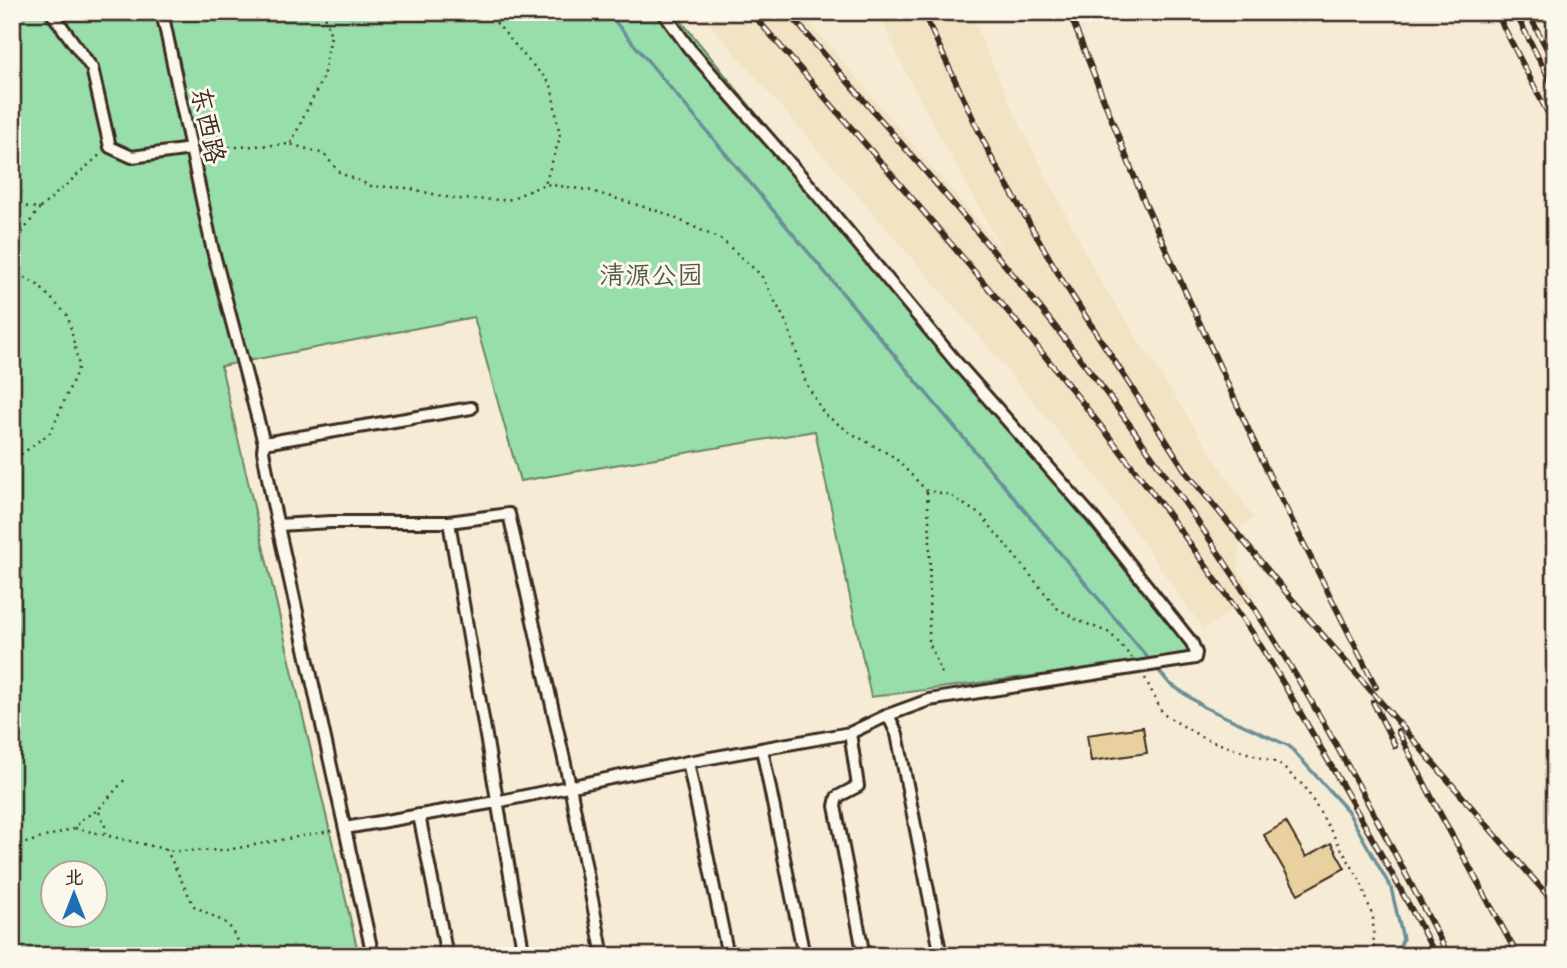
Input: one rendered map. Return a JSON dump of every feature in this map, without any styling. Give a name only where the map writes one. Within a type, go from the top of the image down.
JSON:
[{"type":"street","points":[[51,12],[92,68],[110,146],[132,157],[191,149]]},
{"type":"street","name":"东西路","points":[[162,12],[212,247],[264,443],[263,451],[278,525],[373,956]]},
{"type":"street","points":[[345,828],[496,802],[688,762],[850,733],[929,700],[1195,658],[1192,643],[1094,519],[956,362],[816,193],[689,48],[663,12]]},
{"type":"street","points":[[264,443],[471,408]]},
{"type":"street","points":[[278,525],[449,522],[509,514],[570,786],[603,956]]},
{"type":"street","points":[[449,522],[524,956]]},
{"type":"street","points":[[888,715],[897,734],[941,956]]},
{"type":"street","points":[[850,733],[858,786],[837,797],[835,806],[864,956]]},
{"type":"street","points":[[762,749],[804,956]]},
{"type":"street","points":[[688,762],[728,956]]},
{"type":"street","points":[[419,814],[447,956]]},
{"type":"path","points":[[290,144],[323,77],[331,36],[324,12]]},
{"type":"path","points":[[487,12],[551,84],[560,137],[545,184]]},
{"type":"path","points":[[191,149],[290,144],[324,155],[340,173],[371,186],[407,188],[455,199],[508,200],[545,184],[588,190],[664,213],[722,240],[761,275],[788,326],[806,383],[824,414],[850,433],[894,457],[927,491],[948,494],[982,516],[1057,608],[1077,620],[1110,633],[1142,666],[1163,714],[1205,738],[1278,763],[1305,787],[1361,882],[1373,918],[1374,954],[1368,956]]},
{"type":"path","points":[[12,251],[16,241],[40,208],[110,146]]},
{"type":"path","points":[[12,205],[40,208]]},
{"type":"path","points":[[12,271],[38,285],[68,316],[79,366],[51,432],[16,458],[12,468]]},
{"type":"path","points":[[927,491],[930,534],[929,642],[942,674]]},
{"type":"path","points":[[75,828],[82,819],[98,810],[127,777]]},
{"type":"path","points":[[98,810],[105,826],[105,835]]},
{"type":"path","points":[[12,847],[75,828],[166,849],[227,850],[345,828]]},
{"type":"path","points":[[166,849],[194,906],[228,924],[247,956]]},
{"type":"shaded area","points":[[699,12],[801,12],[1003,251],[912,85],[878,12],[970,12],[1015,115],[1099,279],[1253,518],[1241,527],[1238,570],[1256,596],[1203,629],[1101,483],[974,330]]},
{"type":"green space","name":"清源公园","points":[[12,12],[674,12],[1194,655],[871,697],[815,431],[520,481],[474,317],[221,366],[359,956],[12,956]]},
{"type":"building","points":[[1143,727],[1147,753],[1091,761],[1087,735]]},
{"type":"building","points":[[1286,822],[1306,857],[1331,843],[1345,868],[1298,894],[1264,835]]},
{"type":"waterway","points":[[607,12],[1169,683],[1204,707],[1289,746],[1347,810],[1391,888],[1403,939],[1396,956]]},
{"type":"railway","points":[[751,12],[947,239],[1075,393],[1196,552],[1253,634],[1279,677],[1380,852],[1436,956]]},
{"type":"railway","points":[[788,12],[1064,338],[1175,489],[1227,565],[1299,682],[1358,785],[1449,956]]},
{"type":"railway","points":[[923,12],[991,157],[1062,280],[1187,473],[1290,597],[1555,904]]},
{"type":"railway","points":[[1069,12],[1144,201],[1271,479],[1376,687]]},
{"type":"railway","points":[[1496,12],[1555,127]]},
{"type":"railway","points":[[1515,12],[1555,90]]},
{"type":"railway","points":[[1528,12],[1555,65]]},
{"type":"railway","points":[[1373,702],[1395,746]]},
{"type":"railway","points":[[1398,731],[1518,956]]}]
